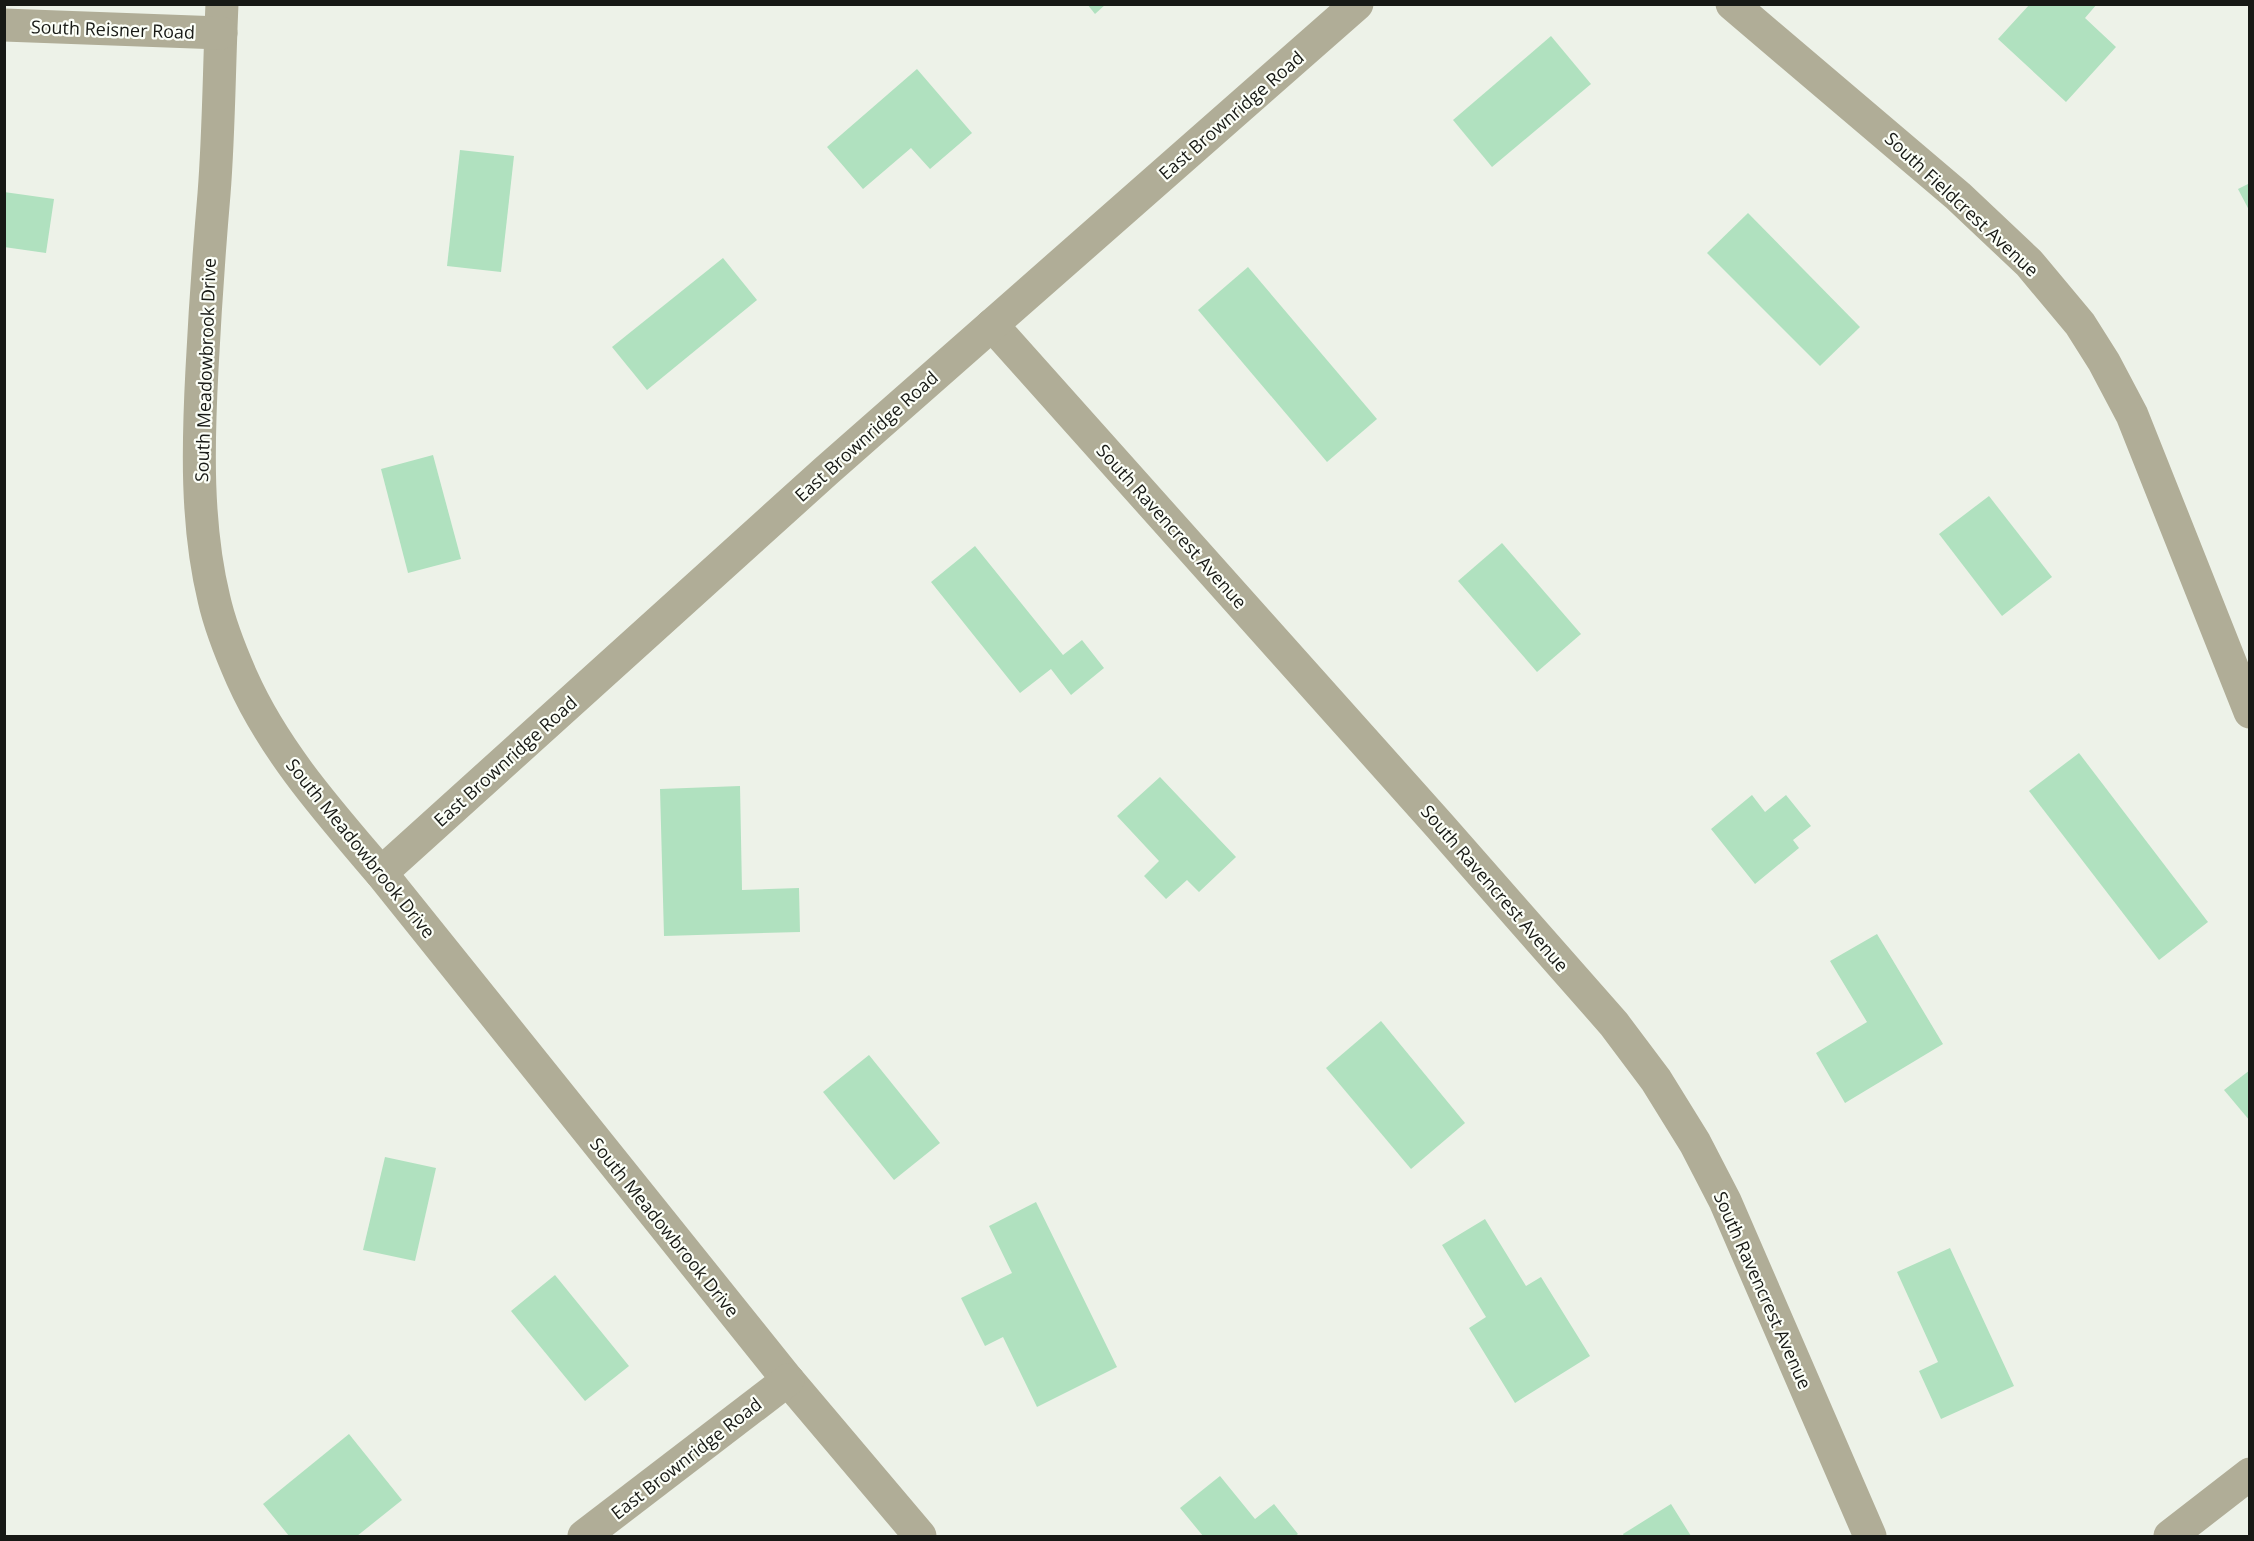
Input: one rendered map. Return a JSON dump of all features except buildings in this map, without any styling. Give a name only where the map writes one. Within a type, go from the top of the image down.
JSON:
[{"type":"street","name":"East Brownridge Road","points":[[381,873],[818,479],[1357,4]]},
{"type":"street","name":"South Fieldcrest Avenue","points":[[1732,4],[1958,196],[2029,263],[2080,324],[2104,362],[2132,415],[2250,712]]},
{"type":"street","name":"South Reisner Road","points":[[4,25],[222,19]]},
{"type":"street","name":"South Meadowbrook Drive","points":[[222,19],[199,430],[205,552],[214,600],[243,678],[266,724],[312,792],[381,873],[788,1380],[920,1536]]},
{"type":"street","name":"South Ravencrest Avenue","points":[[992,325],[1455,842],[1614,1024],[1656,1080],[1695,1143],[1725,1201],[1870,1536]]},
{"type":"street","name":"East Brownridge Road","points":[[584,1536],[788,1380]]},
{"type":"street","points":[[2170,1536],[2250,1474]]}]
